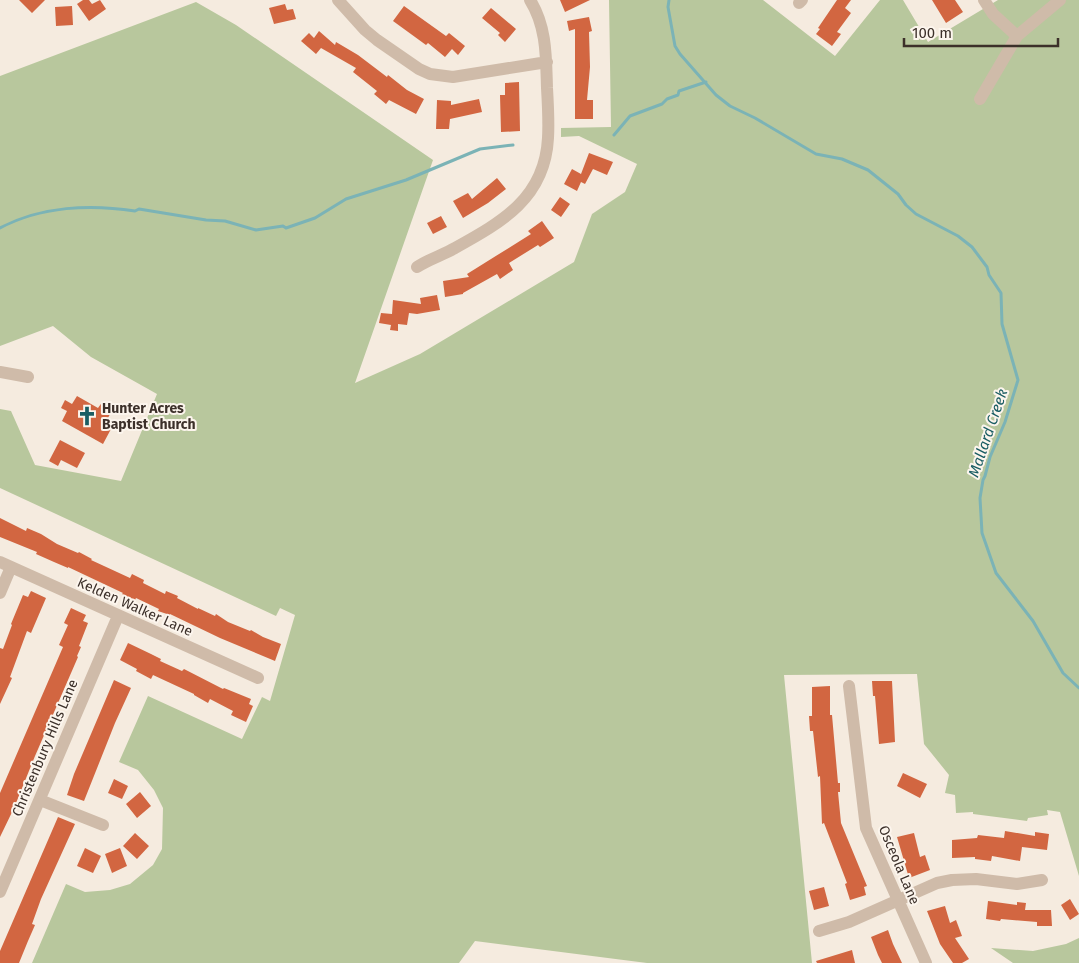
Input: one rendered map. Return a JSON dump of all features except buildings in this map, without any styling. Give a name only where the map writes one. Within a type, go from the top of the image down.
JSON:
[{"type":"street","points":[[338,0],[365,30],[377,40],[430,74],[453,77],[547,62]]},
{"type":"street","points":[[417,267],[430,259],[453,250],[505,218],[525,200],[541,172],[548,138],[547,62],[542,27],[530,0]]},
{"type":"street","points":[[984,0],[993,14],[1017,36]]},
{"type":"street","points":[[980,99],[1017,36],[1060,0]]},
{"type":"street","points":[[0,372],[28,377]]},
{"type":"street","points":[[0,593],[5,565]]},
{"type":"street","name":"Kelden Walker Lane","points":[[5,565],[258,678]]},
{"type":"street","name":"Christenbury Hills Lane","points":[[0,892],[118,616]]},
{"type":"street","name":"Osceola Lane","points":[[849,686],[866,828],[926,963]]},
{"type":"street","points":[[40,800],[103,825]]},
{"type":"street","points":[[818,931],[850,922],[937,883],[976,879],[1017,884],[1042,880]]},
{"type":"green space","points":[[609,0],[763,0],[835,56],[880,0],[903,0],[928,42],[998,0],[1079,0],[1079,876],[1060,812],[1047,810],[1048,815],[1028,818],[1027,821],[973,814],[973,812],[956,813],[955,795],[945,793],[949,775],[924,744],[917,674],[784,675],[812,963],[647,963],[475,941],[459,963],[32,963],[66,884],[85,892],[110,890],[130,884],[153,865],[162,849],[163,808],[154,790],[138,770],[119,762],[148,696],[242,739],[262,697],[270,701],[295,615],[280,608],[276,616],[0,488],[0,409],[11,411],[35,465],[121,481],[157,394],[91,357],[53,326],[0,346],[0,76],[196,2],[236,25],[433,160],[355,383],[420,354],[574,262],[592,214],[625,192],[637,164],[579,136],[561,137],[561,128],[611,127]]},
{"type":"green space","points":[[1079,938],[1079,963],[1013,963],[991,948],[1033,951],[1066,944]]},
{"type":"waterway","name":"Mallard Creek","points":[[669,0],[668,7],[675,46],[716,95],[730,106],[755,118],[816,154],[842,159],[868,170],[898,194],[916,214],[958,236],[972,247],[987,267],[989,275],[1001,293],[1002,324],[1018,380],[1005,422],[990,457],[983,480],[980,498],[982,533],[996,573],[1033,621],[1063,673],[1079,688]]},
{"type":"waterway","points":[[614,135],[630,116],[662,104],[667,99],[678,95],[679,91],[706,82]]},
{"type":"waterway","points":[[0,228],[32,215],[49,211],[84,208],[135,211],[139,209],[206,220],[225,221],[256,230],[283,226],[286,228],[315,218],[346,199],[406,180],[480,149],[513,145]]},
{"type":"place","name":"Hunter Acres Baptist Church","points":[[87,416]]}]
